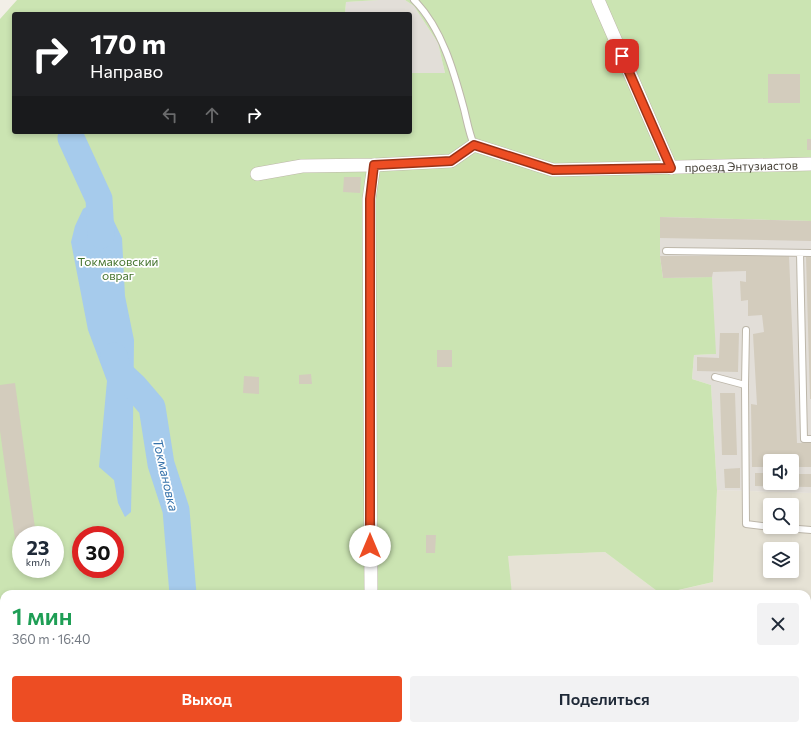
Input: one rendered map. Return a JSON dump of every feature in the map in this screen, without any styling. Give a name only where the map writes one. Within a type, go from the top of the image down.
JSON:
[{"type":"street","points":[[598,0],[671,168]]},
{"type":"street","points":[[257,174],[302,166],[374,165],[451,161],[474,145]]},
{"type":"street","name":"проезд Энтузиастов","points":[[474,145],[553,170],[811,164]]},
{"type":"street","points":[[370,590],[370,199],[374,165]]},
{"type":"lane","points":[[414,0],[424,10],[444,45],[474,145]]},
{"type":"lane","points":[[666,251],[811,253]]},
{"type":"lane","points":[[800,253],[804,439],[811,439]]},
{"type":"lane","points":[[746,330],[746,524],[763,526]]},
{"type":"lane","points":[[715,377],[745,385]]},
{"type":"lane","points":[[799,529],[811,530]]},
{"type":"shaded area","points":[[405,0],[414,6],[438,43],[445,73],[412,73],[412,12],[345,12],[346,2]]},
{"type":"shaded area","points":[[660,217],[811,221],[811,493],[717,490],[711,385],[692,379],[694,355],[715,354],[712,278],[663,278],[660,256]]},
{"type":"shaded area","points":[[717,490],[811,493],[811,590],[680,590],[713,582]]},
{"type":"shaded area","points":[[605,552],[656,590],[511,590],[507,556]]},
{"type":"green space","name":"Токмаковский овраг","points":[[17,0],[379,0],[346,2],[345,12],[12,12],[12,134],[412,134],[412,73],[445,73],[438,43],[414,6],[405,0],[811,0],[811,221],[660,217],[660,256],[663,278],[712,277],[716,354],[694,355],[692,379],[711,385],[717,490],[713,582],[678,590],[656,590],[605,552],[508,556],[512,590],[0,590],[0,19]]},
{"type":"water","points":[[99,199],[107,201],[111,215],[122,238],[125,296],[134,340],[131,512],[125,517],[118,503],[114,480],[99,467],[107,381],[88,330],[71,242],[75,226],[83,209]]},
{"type":"building","points":[[768,74],[800,74],[800,103],[768,103]]},
{"type":"building","points":[[807,139],[811,139],[811,150],[807,150]]},
{"type":"building","points":[[344,177],[361,177],[360,193],[343,192]]},
{"type":"building","points":[[660,217],[811,221],[811,241],[660,238]]},
{"type":"building","points":[[660,256],[789,256],[797,443],[811,443],[811,467],[799,467],[799,454],[763,454],[763,467],[752,467],[751,404],[757,405],[753,334],[764,332],[762,315],[748,316],[748,300],[741,301],[740,281],[746,282],[746,271],[713,272],[712,277],[663,278]]},
{"type":"building","points":[[806,257],[811,257],[811,399],[810,399]]},
{"type":"building","points":[[720,333],[739,333],[738,372],[697,371],[697,357],[719,358]]},
{"type":"building","points":[[437,350],[452,350],[452,367],[437,367]]},
{"type":"building","points":[[311,374],[312,384],[299,384],[299,375]]},
{"type":"building","points":[[244,376],[259,377],[259,394],[243,393]]},
{"type":"building","points":[[15,383],[35,526],[13,526],[0,431],[0,385]]},
{"type":"building","points":[[720,393],[735,393],[737,455],[722,455]]},
{"type":"building","points":[[740,468],[740,488],[725,488],[724,469]]},
{"type":"building","points":[[755,473],[763,473],[763,486],[755,486]]},
{"type":"building","points":[[799,474],[811,474],[811,487],[799,487]]},
{"type":"building","points":[[426,535],[436,535],[435,553],[426,553]]},
{"type":"waterway","name":"Токмановка","points":[[71,138],[99,199],[101,235]]},
{"type":"waterway","name":"Токмановка","points":[[114,356],[118,371],[134,386],[152,407],[161,464],[176,510],[183,590]]},
{"type":"route","points":[[370,546],[370,199],[374,165],[451,161],[474,145],[553,170],[671,168],[622,56]]}]
